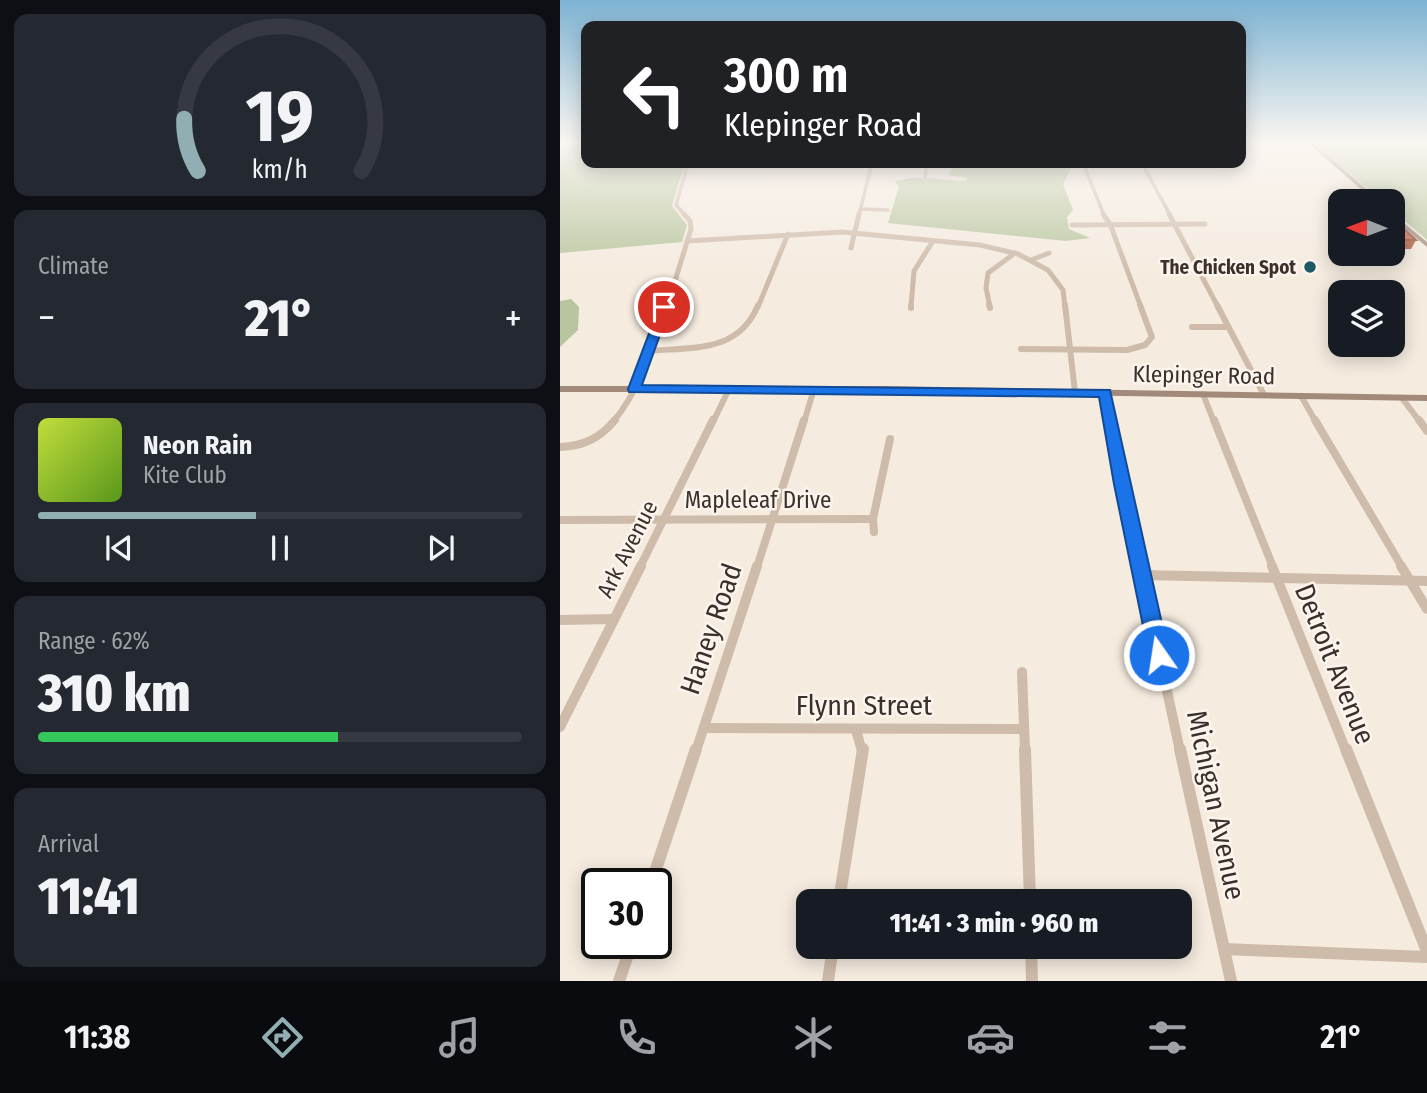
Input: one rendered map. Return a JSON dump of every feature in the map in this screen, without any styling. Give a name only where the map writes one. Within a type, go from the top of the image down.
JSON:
[{"type":"street","points":[[560,447],[585,444],[604,433],[634,389],[687,241],[690,221],[676,205],[681,188]]},
{"type":"street","points":[[851,248],[866,188]]},
{"type":"street","points":[[1021,348],[1136,348],[1151,339],[1149,326],[1110,224],[1093,188]]},
{"type":"street","points":[[1155,188],[1264,396]]},
{"type":"street","points":[[860,209],[888,210]]},
{"type":"street","points":[[1072,225],[1205,224]]},
{"type":"street","points":[[1405,226],[1427,245]]},
{"type":"street","points":[[687,241],[788,234],[855,233],[989,247],[1015,253],[1054,276],[1063,290],[1075,392]]},
{"type":"street","points":[[649,351],[720,342],[745,330],[751,323],[788,234]]},
{"type":"street","points":[[911,308],[914,271],[933,241]]},
{"type":"street","points":[[990,309],[986,288],[988,273],[1015,253]]},
{"type":"street","points":[[1031,260],[1049,253]]},
{"type":"street","points":[[1192,327],[1228,327]]},
{"type":"street","name":"Klepinger Road","points":[[560,389],[814,389],[1427,398]]},
{"type":"street","name":"Ark Avenue","points":[[560,727],[729,389]]},
{"type":"street","name":"Haney Road","points":[[657,868],[774,519],[814,389]]},
{"type":"street","name":"Michigan Avenue","points":[[1105,393],[1231,981]]},
{"type":"street","name":"Detroit Avenue","points":[[1203,394],[1427,951]]},
{"type":"street","points":[[1301,396],[1427,609]]},
{"type":"street","points":[[1402,398],[1427,431]]},
{"type":"street","points":[[874,533],[873,519],[890,439]]},
{"type":"street","name":"Mapleleaf Drive","points":[[560,520],[873,519]]},
{"type":"street","points":[[1142,575],[1427,581]]},
{"type":"street","points":[[560,620],[614,619]]},
{"type":"street","points":[[1022,672],[1030,889]]},
{"type":"street","name":"Flynn Street","points":[[704,728],[1024,729]]},
{"type":"street","points":[[841,889],[863,747],[856,730]]},
{"type":"street","points":[[1224,948],[1427,957]]},
{"type":"street","points":[[619,981],[627,959]]},
{"type":"street","points":[[828,981],[831,959]]},
{"type":"street","points":[[1031,959],[1032,981]]},
{"type":"green space","points":[[560,188],[678,188],[672,206],[687,225],[682,242],[560,253]]},
{"type":"green space","points":[[898,188],[1064,188],[1073,210],[1067,217],[1069,229],[1090,238],[1066,241],[888,223]]},
{"type":"green space","points":[[1366,188],[1427,188],[1427,240],[1405,221],[1405,189]]},
{"type":"green space","points":[[571,299],[579,307],[578,330],[560,347],[560,301]]},
{"type":"building","points":[[1405,230],[1416,240],[1405,240]]},
{"type":"place","name":"The Chicken Spot","points":[[1310,267]]},
{"type":"route","points":[[664,307],[634,389],[1105,393],[1159,655]]}]
